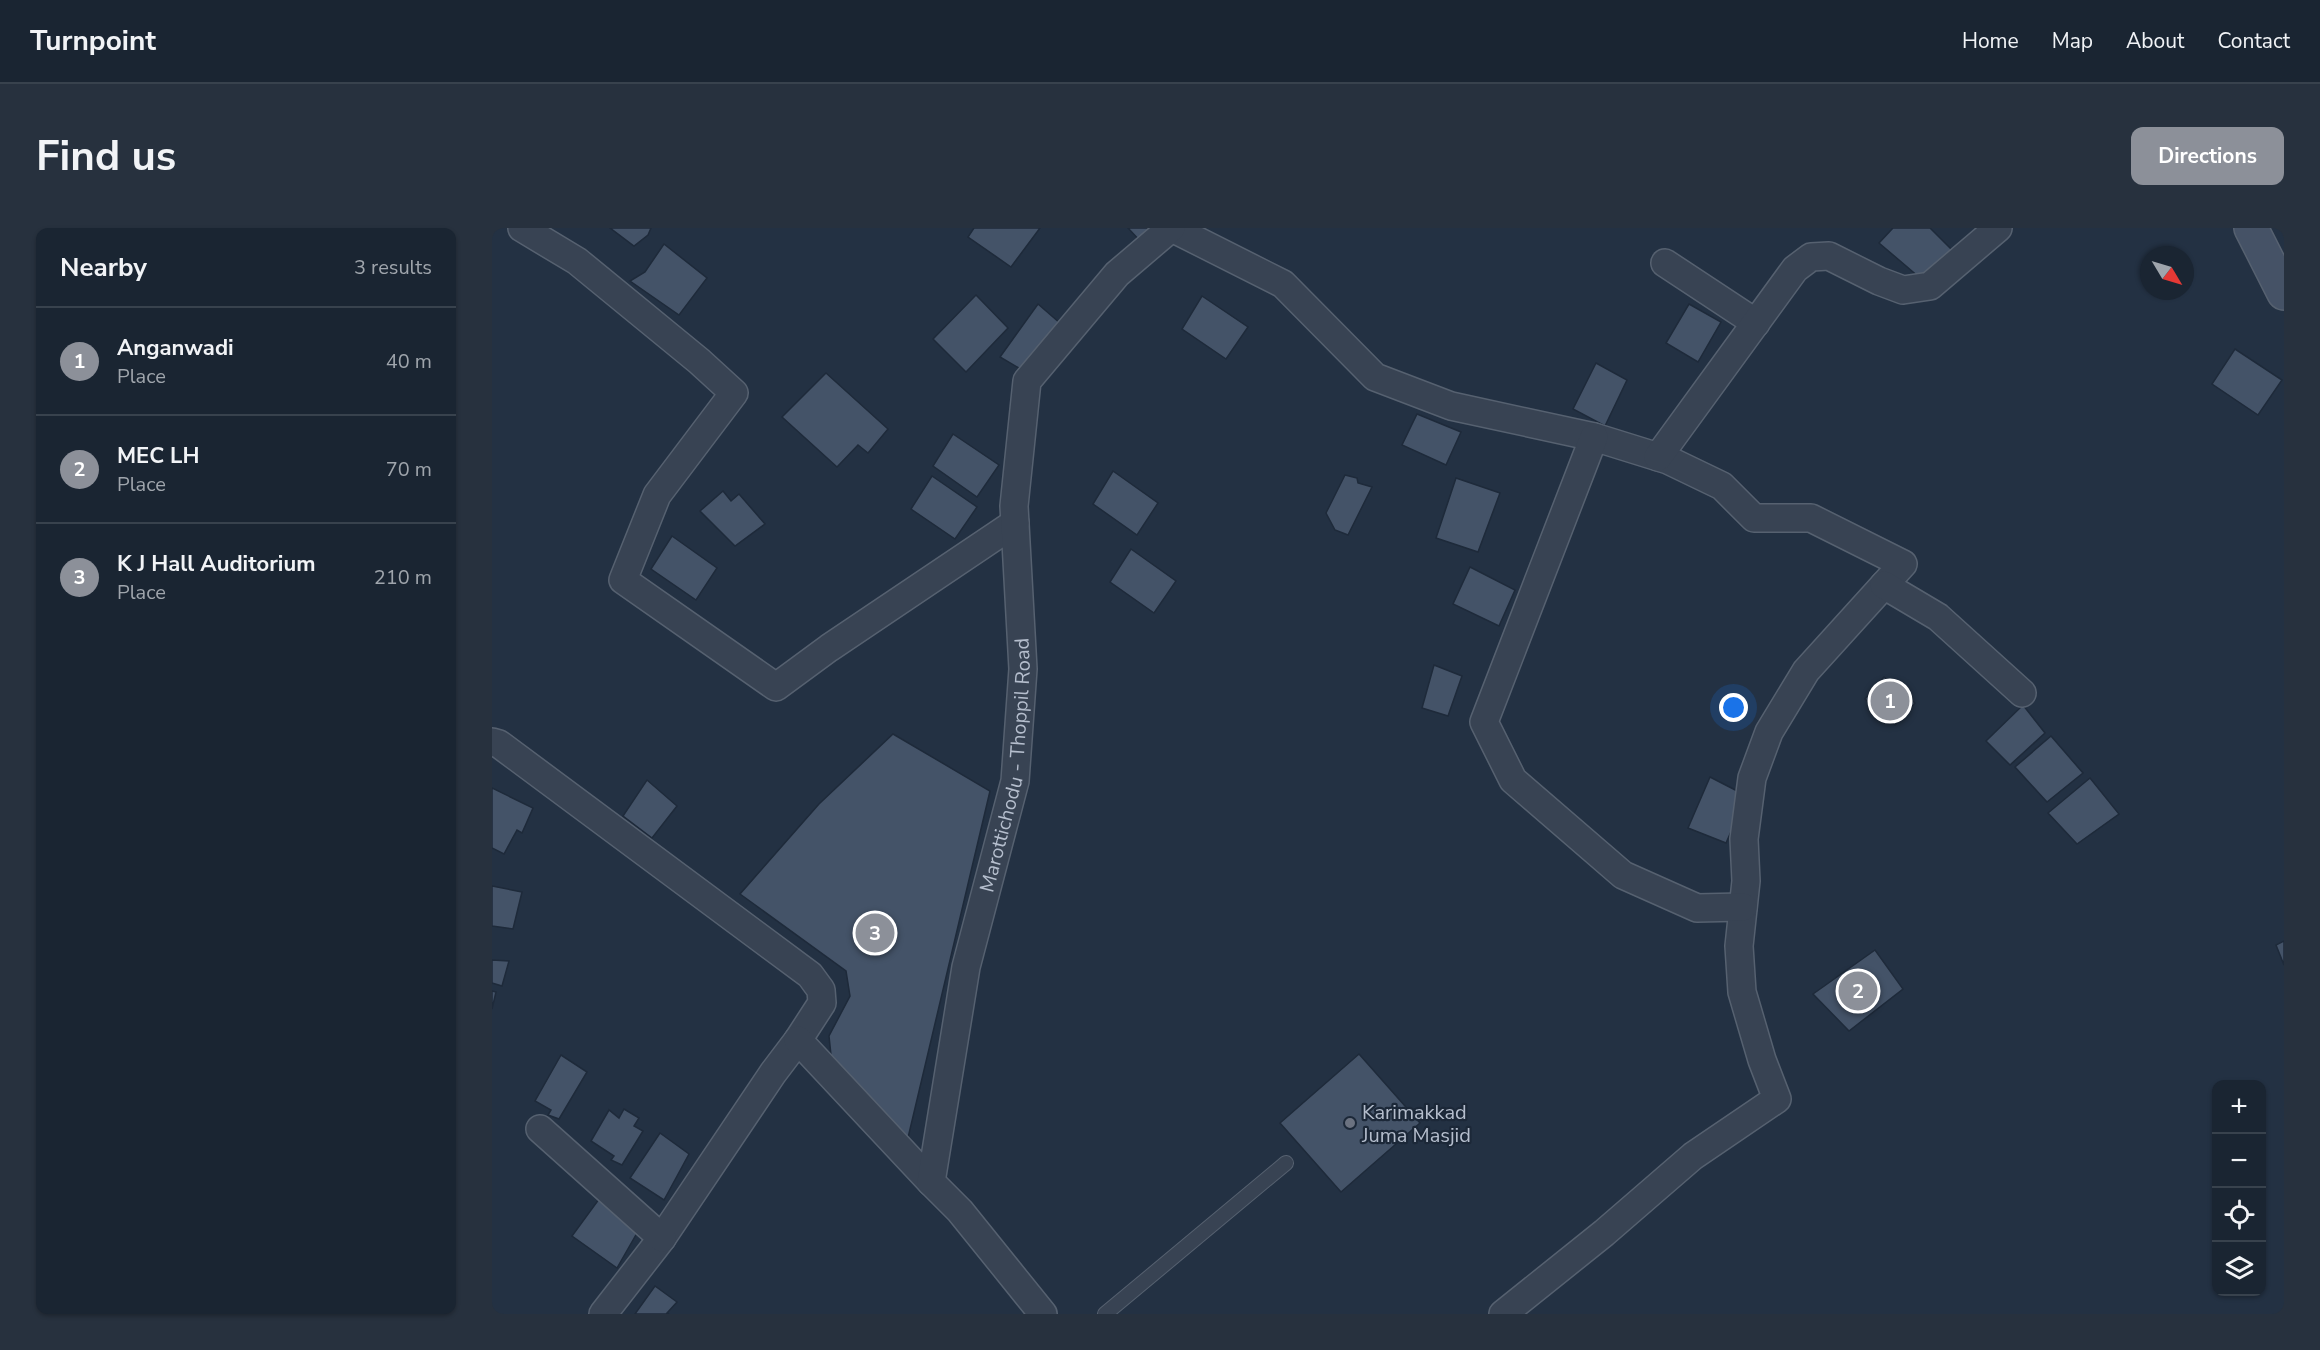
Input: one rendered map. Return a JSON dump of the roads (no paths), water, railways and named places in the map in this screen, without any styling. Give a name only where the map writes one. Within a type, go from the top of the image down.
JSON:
[{"type":"street","points":[[522,228],[577,261],[699,361],[734,393],[657,495],[623,580],[777,687],[829,648],[1015,524]]},
{"type":"street","points":[[1171,228],[1283,284],[1375,377],[1450,406],[1594,437],[1658,457],[1722,486],[1754,518],[1811,518],[1903,564],[1806,671],[1769,732],[1752,778],[1744,839],[1746,881],[1739,946],[1742,992],[1762,1060],[1777,1099],[1693,1156],[1604,1233],[1503,1314]]},
{"type":"street","name":"Marottichodu - Thoppil Road","points":[[932,1182],[966,967],[1015,781],[1023,669],[1014,506],[1027,381],[1117,274],[1171,228]]},
{"type":"street","points":[[1658,457],[1795,269],[1811,257],[1828,256],[1903,290],[1930,286],[1998,228]]},
{"type":"street","points":[[2251,228],[2284,293]]},
{"type":"street","points":[[1665,264],[1756,323]]},
{"type":"street","points":[[1594,437],[1484,722],[1513,780],[1623,875],[1697,908],[1743,907]]},
{"type":"street","points":[[1884,585],[1938,617],[2022,693]]},
{"type":"street","points":[[492,742],[499,744],[810,975],[821,990],[822,1003],[798,1040],[772,1073],[662,1238],[603,1314]]},
{"type":"street","points":[[798,1040],[960,1211],[1043,1314]]},
{"type":"street","points":[[540,1129],[662,1238]]},
{"type":"lane","points":[[1105,1314],[1286,1163]]},
{"type":"place","name":"Anganwadi","points":[[1890,701]]},
{"type":"place","name":"K J Hall Auditorium","points":[[875,933]]},
{"type":"place","name":"MEC LH","points":[[1858,991]]},
{"type":"place","name":"Karimakkad Juma Masjid","points":[[1350,1123]]}]
